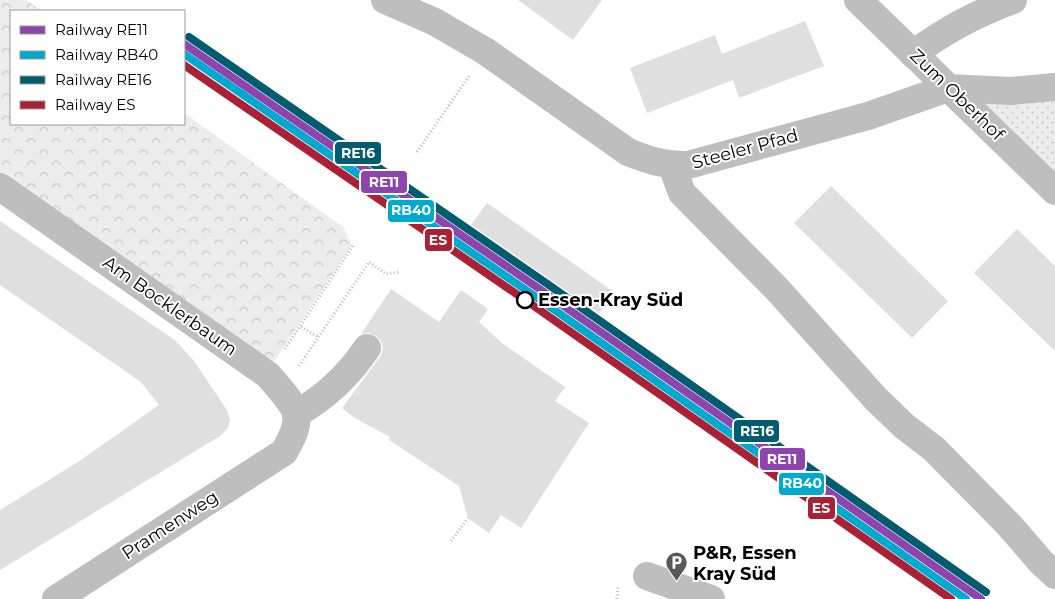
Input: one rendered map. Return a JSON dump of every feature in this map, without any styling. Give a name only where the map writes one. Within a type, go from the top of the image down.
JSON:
[{"type":"street","name":"Steeler Pfad","points":[[386,0],[435,22],[485,51],[628,152],[651,162],[672,166],[688,165],[868,116],[948,88],[1012,91],[1055,87]]},
{"type":"street","name":"Zum Oberhof","points":[[858,0],[1055,191]]},
{"type":"street","points":[[914,54],[940,34],[980,12],[1013,0]]},
{"type":"street","points":[[672,166],[682,193],[776,288],[876,399],[904,426],[934,449],[1055,575]]},
{"type":"street","name":"Am Bocklerbaum","points":[[0,187],[275,383],[296,414]]},
{"type":"street","points":[[296,414],[316,403],[329,391],[354,366],[366,348]]},
{"type":"street","name":"Pramenweg","points":[[56,599],[284,452],[295,430],[296,414]]},
{"type":"street","points":[[647,576],[711,599]]},
{"type":"path","points":[[417,152],[485,51]]},
{"type":"path","points":[[275,383],[301,327],[354,244]]},
{"type":"path","points":[[275,383],[318,337],[369,262],[386,274],[399,272]]},
{"type":"path","points":[[301,327],[318,337]]},
{"type":"path","points":[[451,541],[468,518]]},
{"type":"green space","points":[[0,0],[26,0],[41,10],[10,10],[10,125],[185,125],[185,114],[343,227],[352,245],[267,372],[0,185]]},
{"type":"green space","points":[[1055,91],[1055,186],[963,96]]},
{"type":"building","points":[[518,0],[602,0],[573,40]]},
{"type":"building","points":[[805,21],[824,66],[739,98],[733,80],[647,113],[630,68],[715,35],[722,54]]},
{"type":"building","points":[[831,186],[948,301],[912,338],[794,223]]},
{"type":"building","points":[[487,203],[614,292],[596,318],[468,229]]},
{"type":"building","points":[[0,221],[176,341],[194,361],[227,410],[230,420],[228,428],[220,436],[0,570],[0,510],[78,462],[159,405],[141,382],[0,285]]},
{"type":"building","points":[[1017,229],[1055,266],[1055,351],[974,273]]},
{"type":"building","points":[[391,289],[439,322],[461,290],[488,309],[479,322],[502,343],[565,387],[555,401],[589,423],[521,528],[501,515],[489,533],[468,518],[459,486],[389,440],[390,437],[353,417],[342,408],[380,357],[383,349],[381,341],[369,333],[361,334]]},
{"type":"rail line","name":"RE16","points":[[189,37],[546,283],[986,592]]},
{"type":"rail line","name":"RE11","points":[[185,45],[541,290],[981,599]]},
{"type":"rail line","name":"RB40","points":[[185,55],[536,297],[966,599]]},
{"type":"rail line","name":"ES","points":[[185,66],[531,304],[951,599]]},
{"type":"place","name":"Essen-Kray Süd","points":[[525,300]]},
{"type":"place","name":"P&R, Essen Kray Süd","points":[[677,582]]}]
